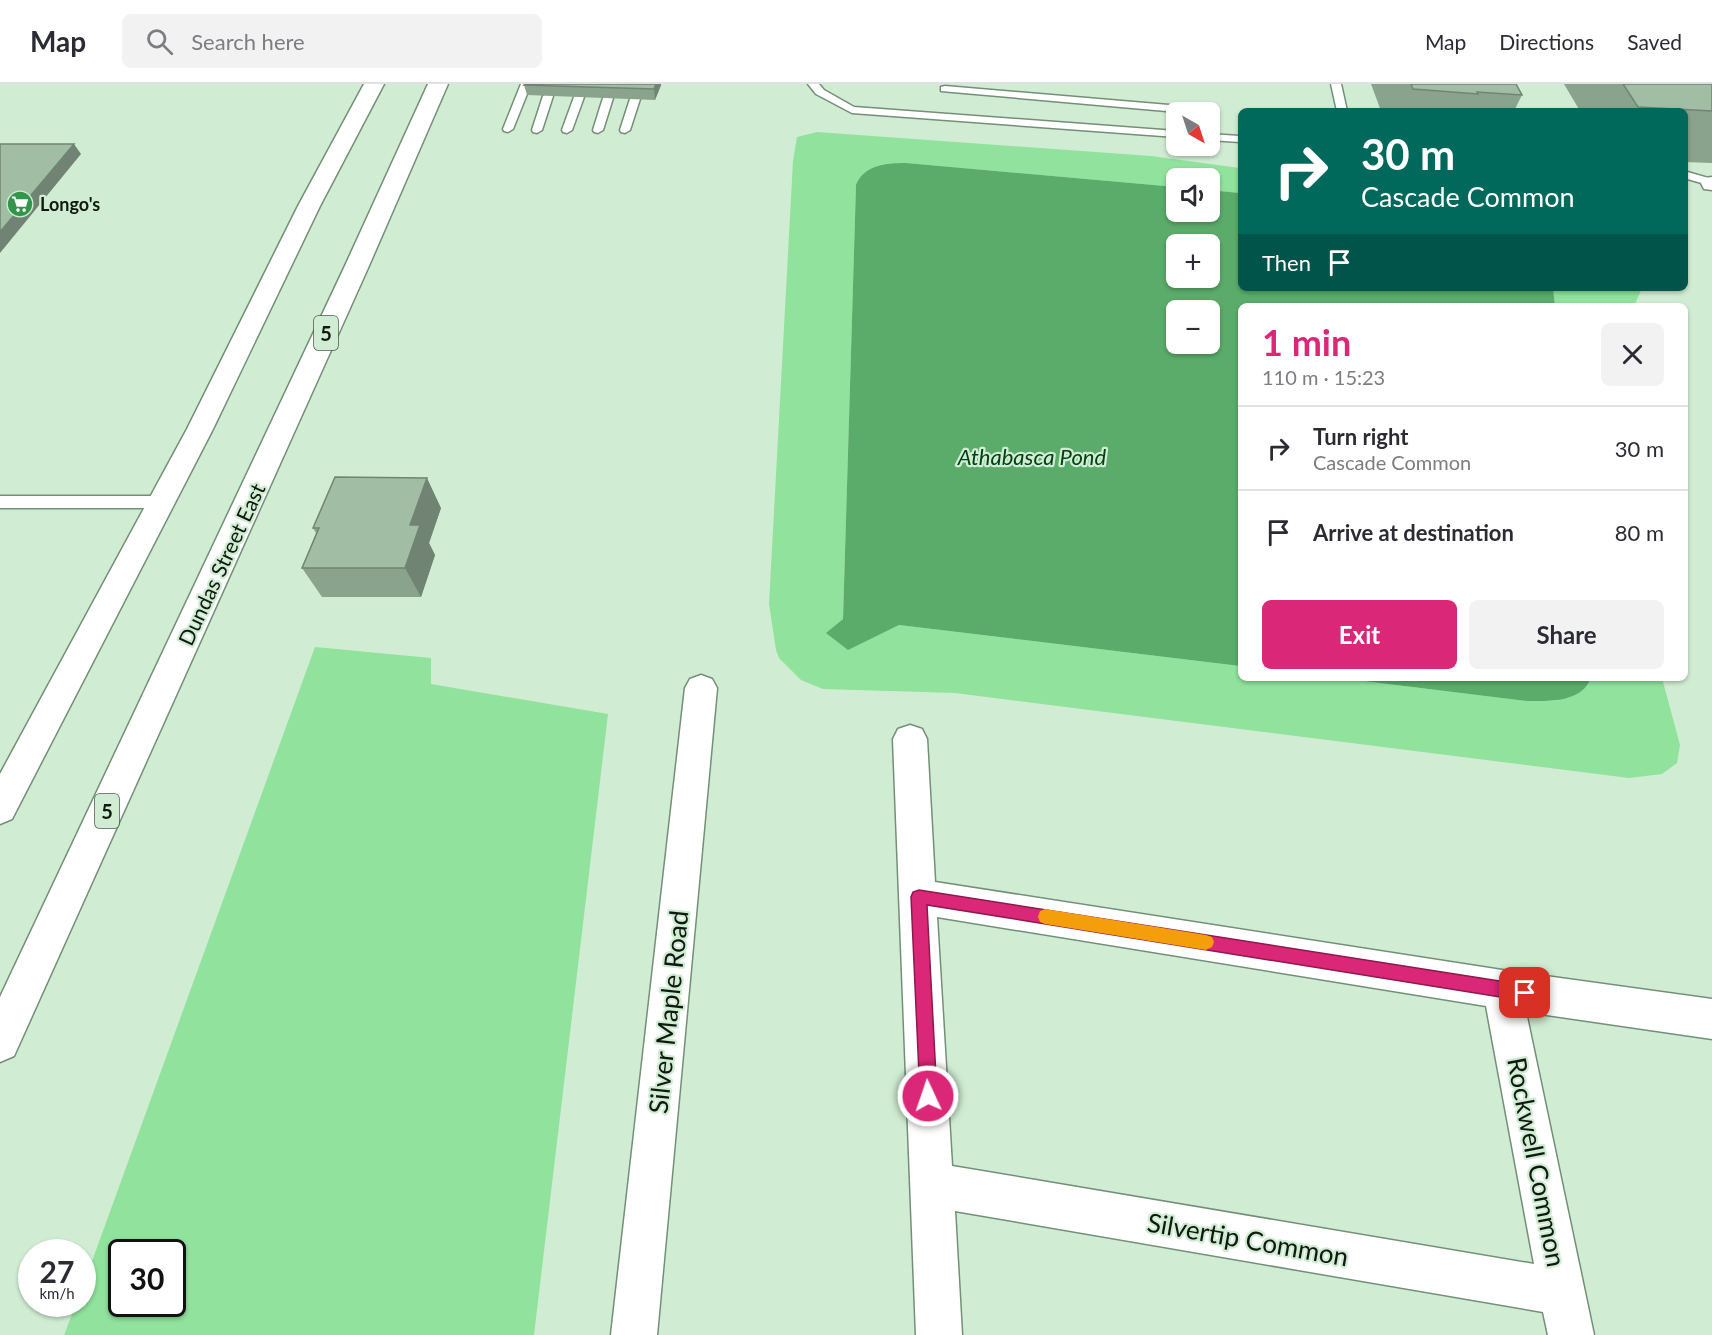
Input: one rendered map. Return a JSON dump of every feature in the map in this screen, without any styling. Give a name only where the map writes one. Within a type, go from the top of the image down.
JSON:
[{"type":"main road","points":[[0,808],[162,502],[309,206],[374,84]]},
{"type":"main road","name":"Dundas Street East","points":[[0,1042],[356,268],[438,84]]},
{"type":"main road","name":"Silver Maple Road","points":[[634,1335],[701,688]]},
{"type":"main road","points":[[910,739],[939,1335]]},
{"type":"main road","points":[[919,897],[1502,989],[1712,1019]]},
{"type":"main road","name":"Rockwell Common","points":[[1502,989],[1571,1335]]},
{"type":"main road","name":"Silvertip Common","points":[[933,1185],[1563,1292]]},
{"type":"lane","points":[[508,129],[526,84]]},
{"type":"lane","points":[[813,84],[820,92],[852,110],[1166,133]]},
{"type":"lane","points":[[1336,84],[1341,108]]},
{"type":"lane","points":[[945,89],[1166,108]]},
{"type":"lane","points":[[537,130],[548,96]]},
{"type":"lane","points":[[567,130],[579,97]]},
{"type":"lane","points":[[598,130],[608,98]]},
{"type":"lane","points":[[625,130],[634,99]]},
{"type":"lane","points":[[1220,137],[1238,139]]},
{"type":"lane","points":[[1688,175],[1712,184]]},
{"type":"lane","points":[[0,502],[162,502]]},
{"type":"shaded area","points":[[817,132],[1151,156],[1238,168],[1238,193],[1220,191],[1220,168],[1166,168],[1166,186],[905,163],[856,185],[843,619],[827,633],[848,649],[899,625],[1238,666],[1238,681],[1364,681],[1527,701],[1554,701],[1588,684],[1590,681],[1663,681],[1680,745],[1677,763],[1662,774],[1629,778],[955,693],[823,689],[801,680],[779,658],[769,604],[793,161],[797,137]]},
{"type":"shaded area","points":[[1553,291],[1641,291],[1635,303],[1555,303]]},
{"type":"shaded area","points":[[315,647],[431,658],[431,684],[608,714],[534,1335],[64,1335],[71,1317],[96,1317],[96,1250]]},
{"type":"water","name":"Athabasca Pond","points":[[906,163],[1166,186],[1166,222],[1220,222],[1220,191],[1238,193],[1238,291],[1553,291],[1555,303],[1238,303],[1238,666],[899,625],[848,650],[826,633],[843,619],[856,185],[864,173],[876,166]]},
{"type":"water","points":[[1364,681],[1589,681],[1580,692],[1564,699],[1527,701]]},
{"type":"building","points":[[525,84],[656,84],[654,89]]},
{"type":"building","points":[[1411,84],[1516,84],[1522,95],[1413,89]]},
{"type":"building","points":[[1623,84],[1712,84],[1712,111],[1638,107]]},
{"type":"building","name":"Longo's","points":[[0,144],[74,144],[0,232]]},
{"type":"building","points":[[335,477],[427,478],[410,525],[420,525],[405,568],[302,568],[319,528],[313,528]]},
{"type":"slow traffic","points":[[1045,917],[1206,942]]},
{"type":"place","name":"Longo's","points":[[20,204]]},
{"type":"route","points":[[928,1096],[919,897],[1525,993]]}]
